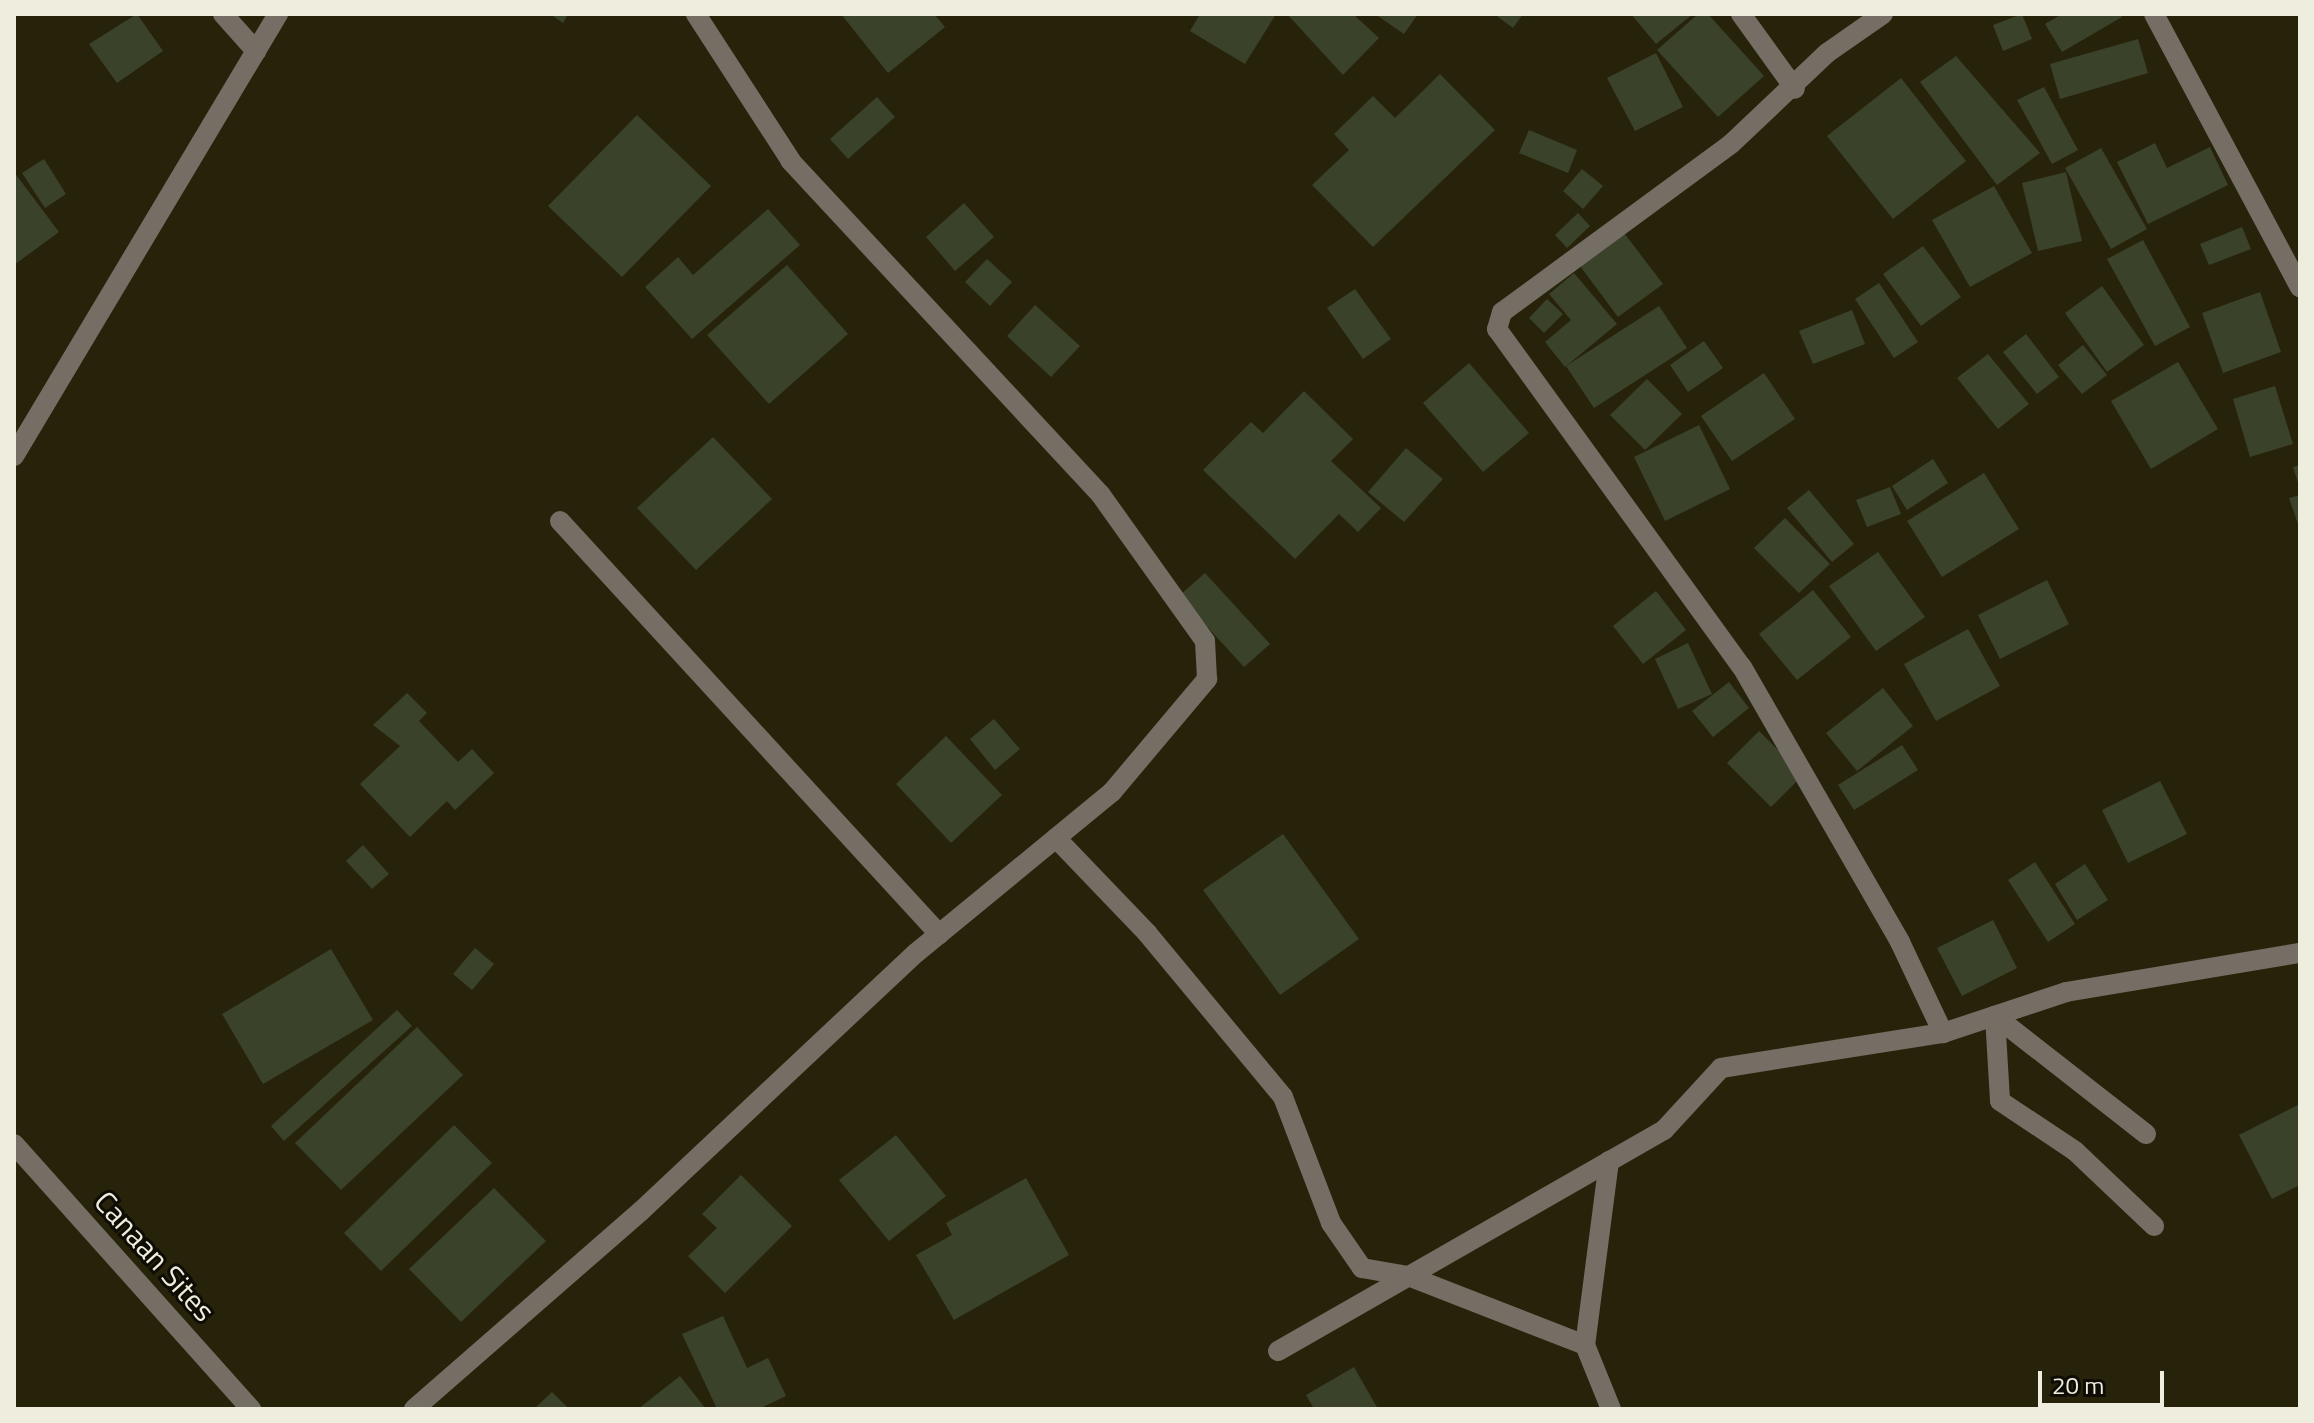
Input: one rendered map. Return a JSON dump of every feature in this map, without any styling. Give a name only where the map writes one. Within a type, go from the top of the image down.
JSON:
[{"type":"street","points":[[223,14],[256,51]]},
{"type":"street","points":[[14,456],[278,14]]},
{"type":"street","points":[[414,1409],[939,934],[1112,792],[1207,679],[1205,641],[1101,495],[791,161],[696,14]]},
{"type":"street","points":[[1741,14],[1795,89]]},
{"type":"street","points":[[1883,14],[1827,53],[1795,89],[1502,312],[1497,329],[1742,667],[1900,942],[1943,1033]]},
{"type":"street","points":[[2154,14],[2300,287]]},
{"type":"street","points":[[560,521],[939,934]]},
{"type":"street","points":[[1056,838],[1147,933],[1283,1097],[1331,1223],[1362,1268],[1408,1276],[1585,1345]]},
{"type":"street","points":[[1278,1351],[1664,1130],[1721,1068],[1943,1033],[2066,992],[2300,953]]},
{"type":"street","points":[[1995,1016],[2146,1134]]},
{"type":"street","points":[[1995,1016],[2000,1101],[2075,1151],[2154,1226]]},
{"type":"street","name":"Canaan Sites","points":[[14,1144],[251,1409]]},
{"type":"street","points":[[1609,1161],[1585,1345],[1611,1409]]},
{"type":"building","points":[[137,14],[163,51],[117,83],[89,44]]},
{"type":"building","points":[[550,14],[568,14],[563,23]]},
{"type":"building","points":[[841,14],[934,14],[945,27],[888,73]]},
{"type":"building","points":[[1200,14],[1276,14],[1245,64],[1190,31]]},
{"type":"building","points":[[1287,14],[1353,14],[1379,38],[1343,75]]},
{"type":"building","points":[[1375,14],[1418,14],[1404,34]]},
{"type":"building","points":[[1494,14],[1523,14],[1513,28]]},
{"type":"building","points":[[1631,14],[1693,14],[1656,44]]},
{"type":"building","points":[[1698,14],[1708,14],[1764,76],[1718,117],[1657,50]]},
{"type":"building","points":[[2022,14],[2032,39],[2003,51],[1993,25]]},
{"type":"building","points":[[2062,14],[2120,14],[2122,17],[2062,52],[2045,24]]},
{"type":"building","points":[[2138,39],[2148,73],[2060,99],[2050,64]]},
{"type":"building","points":[[1656,53],[1683,107],[1635,131],[1607,78]]},
{"type":"building","points":[[1956,56],[2040,153],[1997,185],[1920,82]]},
{"type":"building","points":[[1440,74],[1495,130],[1373,247],[1312,185],[1349,150],[1334,134],[1373,96],[1395,118]]},
{"type":"building","points":[[1901,78],[1966,161],[1893,219],[1827,136]]},
{"type":"building","points":[[2044,87],[2078,150],[2052,164],[2017,100]]},
{"type":"building","points":[[877,97],[895,117],[848,159],[830,139]]},
{"type":"building","points":[[637,115],[711,186],[622,277],[548,206]]},
{"type":"building","points":[[1529,130],[1577,150],[1568,173],[1519,153]]},
{"type":"building","points":[[2155,143],[2167,168],[2210,147],[2228,185],[2148,224],[2117,162]]},
{"type":"building","points":[[2101,148],[2147,229],[2111,249],[2065,168]]},
{"type":"building","points":[[44,159],[66,194],[45,208],[22,173]]},
{"type":"building","points":[[1582,169],[1603,186],[1583,209],[1563,191]]},
{"type":"building","points":[[14,172],[59,232],[14,265]]},
{"type":"building","points":[[2066,172],[2082,241],[2038,251],[2022,183]]},
{"type":"building","points":[[1994,186],[2032,253],[1970,287],[1932,220]]},
{"type":"building","points":[[964,203],[994,237],[955,271],[926,237]]},
{"type":"building","points":[[768,209],[800,245],[692,339],[645,287],[678,257],[693,275]]},
{"type":"building","points":[[1578,213],[1590,226],[1567,248],[1555,235]]},
{"type":"building","points":[[2242,227],[2251,249],[2209,265],[2200,244]]},
{"type":"building","points":[[1621,229],[1663,284],[1618,317],[1577,262]]},
{"type":"building","points":[[2143,240],[2190,327],[2155,346],[2107,259]]},
{"type":"building","points":[[1923,246],[1961,297],[1921,326],[1883,274]]},
{"type":"building","points":[[987,259],[1012,282],[990,306],[965,282]]},
{"type":"building","points":[[787,265],[848,334],[769,404],[707,335]]},
{"type":"building","points":[[1574,273],[1617,324],[1565,367],[1545,342],[1571,320],[1549,294]]},
{"type":"building","points":[[1879,283],[1918,342],[1894,358],[1855,299]]},
{"type":"building","points":[[2102,286],[2144,345],[2107,372],[2065,313]]},
{"type":"building","points":[[1355,289],[1391,339],[1363,359],[1327,308]]},
{"type":"building","points":[[2260,292],[2281,352],[2223,373],[2202,313]]},
{"type":"building","points":[[1547,299],[1563,314],[1544,333],[1529,318]]},
{"type":"building","points":[[1035,305],[1080,346],[1051,377],[1007,336]]},
{"type":"building","points":[[1659,306],[1687,348],[1594,408],[1566,366]]},
{"type":"building","points":[[1852,310],[1865,344],[1813,364],[1799,331]]},
{"type":"building","points":[[2026,334],[2059,377],[2037,394],[2003,352]]},
{"type":"building","points":[[1704,341],[1723,368],[1688,392],[1670,365]]},
{"type":"building","points":[[2083,345],[2107,375],[2082,394],[2058,365]]},
{"type":"building","points":[[1988,354],[2029,404],[1998,429],[1957,378]]},
{"type":"building","points":[[2178,362],[2218,429],[2151,469],[2111,401]]},
{"type":"building","points":[[1469,363],[1529,433],[1483,472],[1423,403]]},
{"type":"building","points":[[1764,373],[1795,419],[1732,461],[1701,416]]},
{"type":"building","points":[[1647,379],[1682,414],[1645,450],[1610,415]]},
{"type":"building","points":[[2275,386],[2293,444],[2250,457],[2233,399]]},
{"type":"building","points":[[1304,391],[1353,439],[1331,461],[1381,508],[1358,532],[1339,514],[1295,559],[1203,470],[1251,422],[1263,433]]},
{"type":"building","points":[[1699,425],[1730,489],[1665,521],[1634,457]]},
{"type":"building","points":[[713,437],[772,499],[696,570],[637,508]]},
{"type":"building","points":[[1406,448],[1443,479],[1404,522],[1368,492]]},
{"type":"building","points":[[1933,459],[1948,483],[1907,510],[1892,486]]},
{"type":"building","points":[[2300,465],[2300,486],[2299,486],[2293,467]]},
{"type":"building","points":[[1984,473],[2019,529],[1942,577],[1907,521]]},
{"type":"building","points":[[1890,487],[1901,514],[1867,527],[1856,500]]},
{"type":"building","points":[[1809,490],[1854,544],[1832,562],[1787,508]]},
{"type":"building","points":[[2300,495],[2300,530],[2289,498]]},
{"type":"building","points":[[1785,518],[1830,564],[1799,593],[1754,548]]},
{"type":"building","points":[[1878,552],[1925,617],[1876,651],[1829,586]]},
{"type":"building","points":[[1205,573],[1270,644],[1244,667],[1179,596]]},
{"type":"building","points":[[2047,580],[2069,624],[2000,659],[1978,615]]},
{"type":"building","points":[[1813,590],[1851,637],[1797,680],[1759,634]]},
{"type":"building","points":[[1656,591],[1686,630],[1643,664],[1613,626]]},
{"type":"building","points":[[1968,629],[2000,686],[1936,721],[1904,664]]},
{"type":"building","points":[[1688,643],[1712,694],[1678,709],[1655,659]]},
{"type":"building","points":[[1729,682],[1749,708],[1713,737],[1692,711]]},
{"type":"building","points":[[1883,688],[1913,726],[1857,771],[1826,733]]},
{"type":"building","points":[[407,693],[427,713],[419,721],[458,762],[472,749],[494,773],[455,810],[447,801],[410,837],[360,784],[400,746],[373,725]]},
{"type":"building","points":[[994,719],[1020,749],[995,770],[970,739]]},
{"type":"building","points":[[1759,731],[1803,775],[1771,807],[1727,763]]},
{"type":"building","points":[[946,736],[1002,795],[951,843],[896,784]]},
{"type":"building","points":[[1902,745],[1918,770],[1854,810],[1838,785]]},
{"type":"building","points":[[2160,781],[2187,834],[2128,863],[2102,810]]},
{"type":"building","points":[[1283,834],[1359,939],[1280,995],[1203,890]]},
{"type":"building","points":[[363,845],[389,874],[372,889],[346,861]]},
{"type":"building","points":[[2035,862],[2075,924],[2048,942],[2008,880]]},
{"type":"building","points":[[2085,864],[2108,900],[2077,920],[2055,884]]},
{"type":"building","points":[[1993,920],[2017,968],[1962,996],[1937,948]]},
{"type":"building","points":[[475,948],[494,964],[472,990],[453,974]]},
{"type":"building","points":[[331,949],[373,1020],[263,1084],[222,1014]]},
{"type":"building","points":[[397,1010],[412,1026],[284,1141],[271,1126]]},
{"type":"building","points":[[417,1027],[463,1075],[341,1190],[295,1143]]},
{"type":"building","points":[[2300,1104],[2300,1185],[2272,1199],[2239,1135]]},
{"type":"building","points":[[454,1125],[492,1163],[381,1271],[344,1233]]},
{"type":"building","points":[[896,1135],[946,1196],[889,1241],[839,1180]]},
{"type":"building","points":[[741,1175],[792,1226],[725,1293],[688,1256],[717,1228],[702,1214]]},
{"type":"building","points":[[1026,1178],[1069,1255],[954,1320],[916,1255],[952,1235],[946,1223]]},
{"type":"building","points":[[494,1188],[546,1241],[461,1322],[409,1269]]},
{"type":"building","points":[[723,1316],[747,1368],[768,1358],[786,1396],[759,1409],[717,1409],[682,1334]]},
{"type":"building","points":[[1354,1367],[1378,1409],[1314,1409],[1306,1395]]},
{"type":"building","points":[[680,1376],[706,1409],[638,1409]]},
{"type":"building","points":[[552,1392],[569,1409],[534,1409]]}]
